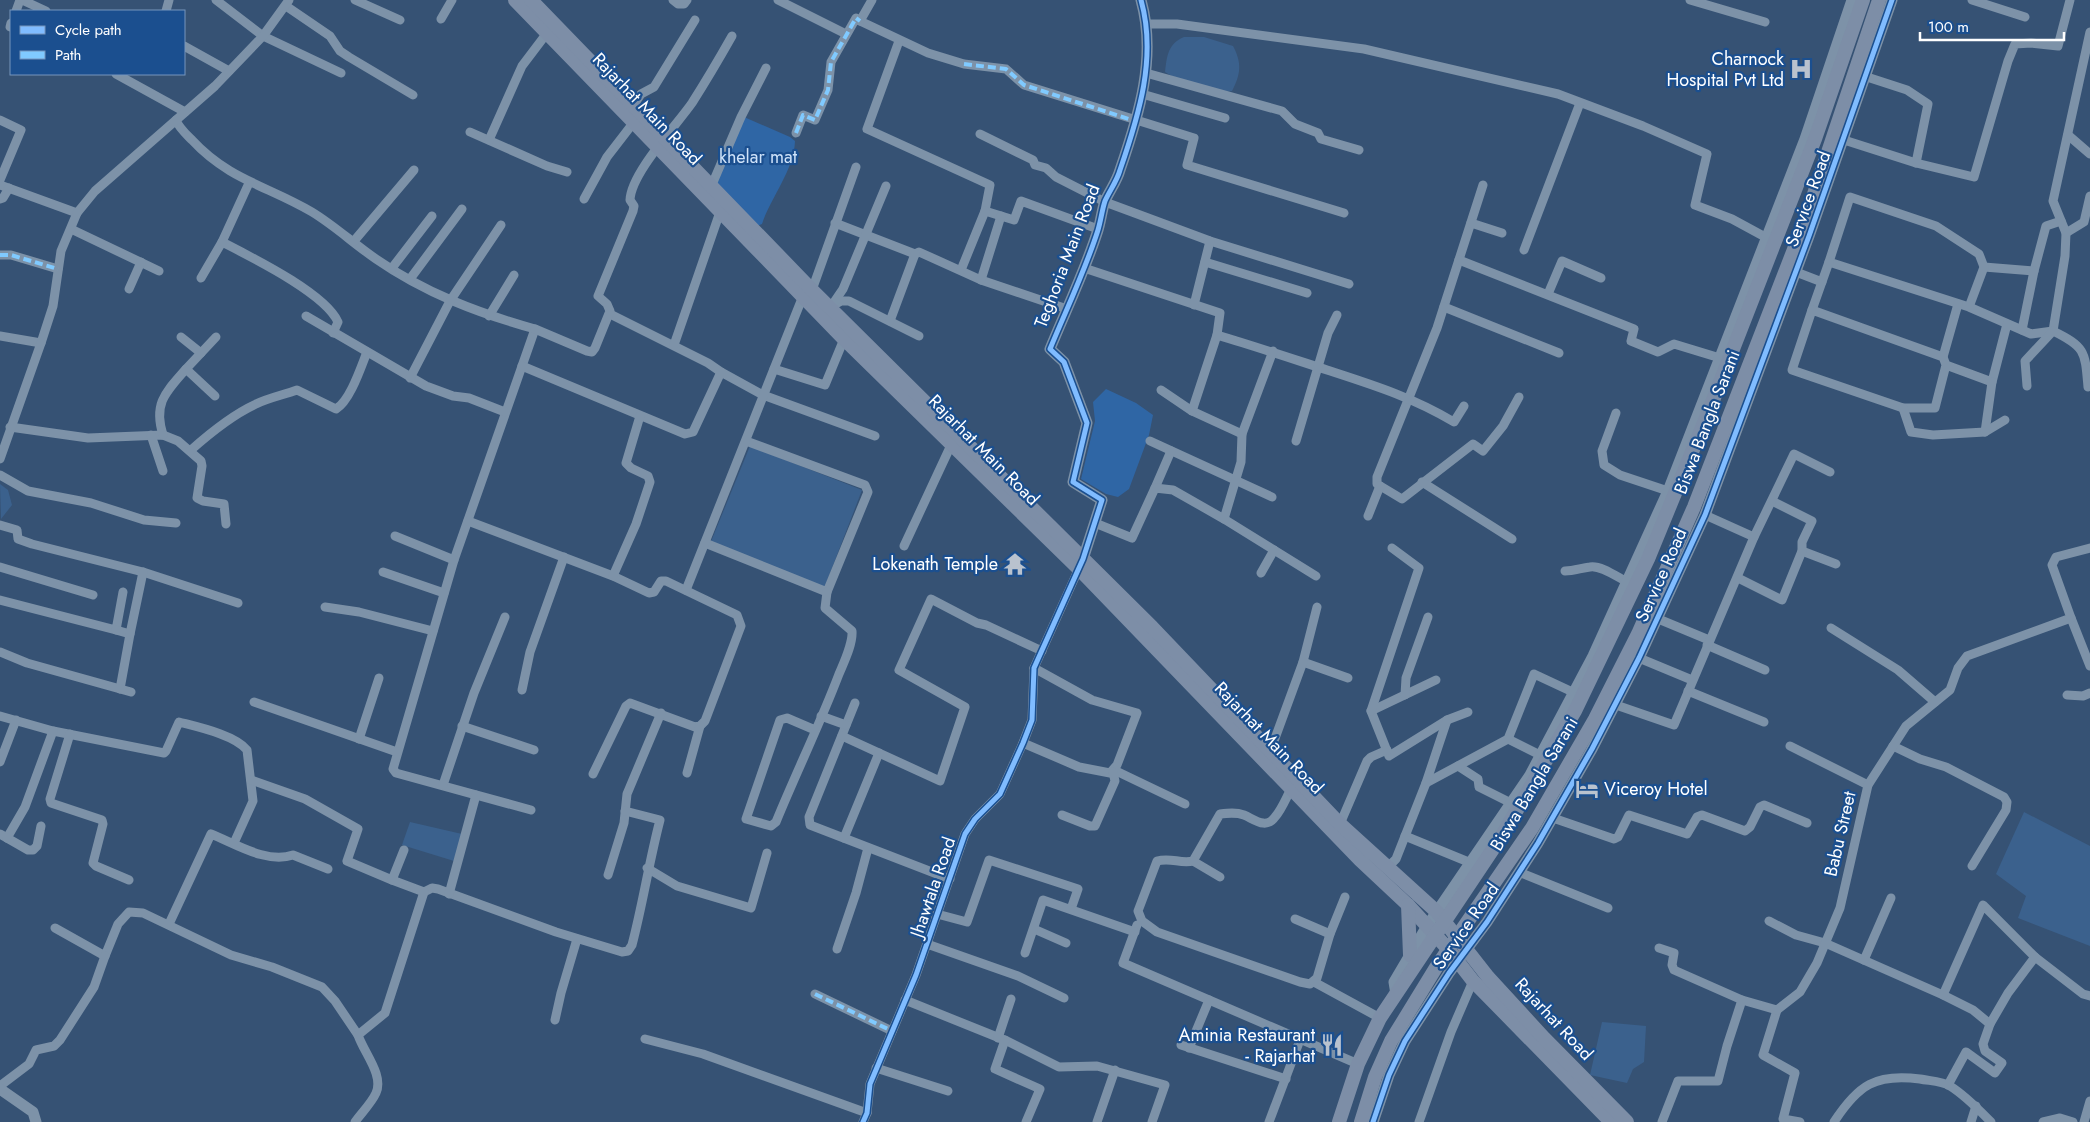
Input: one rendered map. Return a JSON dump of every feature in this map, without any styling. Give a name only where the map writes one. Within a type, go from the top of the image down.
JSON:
[{"type":"main road","name":"Rajarhat Main Road","points":[[515,0],[634,122],[661,142],[711,187],[808,293],[844,339],[952,443],[1152,628],[1340,824],[1389,866],[1441,917]]},
{"type":"main road","name":"Rajarhat Main Road","points":[[532,0],[632,106],[720,212],[808,293],[830,308],[1081,564],[1291,789],[1408,905],[1449,950]]},
{"type":"main road","name":"Biswa Bangla Sarani","points":[[1431,930],[1501,837],[1578,695],[1644,557],[1710,408],[1795,177],[1815,139],[1863,0]]},
{"type":"main road","name":"Biswa Bangla Sarani","points":[[1449,950],[1462,942],[1532,828],[1595,719],[1702,509],[1805,221],[1879,0]]},
{"type":"main road","points":[[1408,905],[1410,954]]},
{"type":"main road","name":"Rajarhat Road","points":[[1441,917],[1488,976],[1544,1038],[1627,1122]]},
{"type":"main road","points":[[1339,1122],[1358,1064],[1380,1018],[1396,994],[1431,930]]},
{"type":"main road","name":"Rajarhat Road","points":[[1449,950],[1456,963],[1611,1122]]},
{"type":"main road","points":[[1361,1122],[1375,1077],[1391,1040],[1449,950]]},
{"type":"street","points":[[21,0],[44,10]]},
{"type":"street","points":[[216,0],[263,36],[341,73]]},
{"type":"street","points":[[355,0],[400,20]]},
{"type":"street","points":[[441,19],[452,0]]},
{"type":"street","points":[[673,0],[678,4],[684,4],[686,0]]},
{"type":"street","points":[[778,0],[846,34]]},
{"type":"street","points":[[860,21],[872,0]]},
{"type":"street","name":"Teghoria Main Road","points":[[1081,564],[1102,500],[1073,482],[1087,423],[1064,362],[1050,350],[1084,268],[1098,230],[1105,202],[1120,171],[1135,121],[1146,74],[1149,45],[1148,24],[1141,0]]},
{"type":"street","points":[[1690,0],[1765,22]]},
{"type":"street","name":"Service Road","points":[[1441,917],[1471,863],[1578,695],[1593,656],[1627,582],[1644,557],[1767,238],[1795,177],[1852,0]]},
{"type":"street","name":"Service Road","points":[[1373,1122],[1389,1075],[1406,1041],[1456,963],[1462,942],[1487,922],[1553,818],[1616,705],[1639,658],[1702,509],[1796,272],[1867,77],[1892,0]]},
{"type":"street","points":[[1972,0],[2025,17]]},
{"type":"street","points":[[1844,140],[1916,163],[1974,177],[2008,61],[2015,44],[2031,43],[2058,46],[2070,0]]},
{"type":"street","points":[[0,459],[53,306],[61,251],[77,213],[95,191],[229,71],[263,36],[287,3],[330,36],[340,51],[413,95]]},
{"type":"street","points":[[796,133],[803,115],[815,120],[828,90],[831,62],[856,18],[928,54],[964,64],[1006,69],[1024,86],[1194,138],[1187,165],[1344,213]]},
{"type":"street","points":[[632,106],[642,94],[654,86],[695,20]]},
{"type":"street","points":[[1148,24],[1177,24],[1364,49],[1558,94],[1643,126],[1707,154],[1695,205],[1732,219],[1767,238]]},
{"type":"street","points":[[2027,386],[2025,361],[2053,332],[2065,256],[2066,233],[2054,201],[2090,32]]},
{"type":"street","points":[[489,140],[522,66],[547,33]]},
{"type":"street","points":[[176,120],[178,126],[201,150],[220,166],[249,183],[311,212],[410,279],[450,301],[490,316],[535,329],[592,352],[600,340],[610,314],[608,304],[598,296],[633,212],[634,206],[630,200],[632,189],[661,142],[691,104],[732,36]]},
{"type":"street","points":[[899,41],[867,129],[990,184],[985,211],[961,270]]},
{"type":"street","points":[[185,47],[229,71]]},
{"type":"street","points":[[711,187],[741,117],[766,68]]},
{"type":"street","points":[[1146,74],[1282,111],[1295,124],[1318,133],[1321,139],[1359,150]]},
{"type":"street","points":[[118,75],[185,112]]},
{"type":"street","points":[[1867,77],[1907,90],[1928,104],[1916,163]]},
{"type":"street","points":[[1142,94],[1224,118]]},
{"type":"street","points":[[1524,250],[1580,103]]},
{"type":"street","points":[[0,120],[22,130],[0,180]]},
{"type":"street","points":[[584,198],[607,157],[634,122]]},
{"type":"street","points":[[470,132],[547,166],[567,172]]},
{"type":"street","points":[[980,134],[1033,160],[1035,165],[1046,168],[1056,177],[1105,202],[1210,241],[1349,284]]},
{"type":"street","points":[[2068,134],[2090,154]]},
{"type":"street","points":[[686,590],[763,395],[808,293],[856,166]]},
{"type":"street","points":[[354,241],[414,170]]},
{"type":"street","points":[[201,278],[222,242],[249,183]]},
{"type":"street","points":[[1483,185],[1444,307],[1410,398],[1377,477],[1377,484],[1402,499],[1473,444],[1483,451],[1503,426],[1519,397]]},
{"type":"street","points":[[0,199],[3,198],[4,186],[77,213]]},
{"type":"street","points":[[830,308],[843,289],[868,234],[886,186]]},
{"type":"street","points":[[2066,233],[2084,222],[2090,196]]},
{"type":"street","points":[[1958,304],[1935,408],[1902,408],[1792,370],[1830,262],[1850,197],[1936,226],[1980,254],[1984,267],[1969,307]]},
{"type":"street","points":[[985,211],[1014,220],[1021,201],[1098,230]]},
{"type":"street","points":[[410,279],[462,209]]},
{"type":"street","points":[[674,345],[720,212]]},
{"type":"street","points":[[392,268],[432,216]]},
{"type":"street","points":[[980,280],[1001,216]]},
{"type":"street","points":[[2022,330],[2034,271],[2046,226],[2061,221]]},
{"type":"street","points":[[835,223],[868,234],[915,254],[919,252],[980,280],[1067,308]]},
{"type":"street","points":[[1471,223],[1502,233]]},
{"type":"street","points":[[410,378],[450,301],[501,225]]},
{"type":"street","points":[[71,229],[159,271]]},
{"type":"street","points":[[1194,305],[1210,241]]},
{"type":"street","points":[[222,242],[277,270],[321,303],[338,322],[333,332]]},
{"type":"street","points":[[0,254],[11,255],[58,269]]},
{"type":"street","points":[[890,321],[915,254]]},
{"type":"street","points":[[1459,260],[1634,329],[1631,341],[1658,352],[1674,344],[1720,358]]},
{"type":"street","points":[[1548,294],[1562,261],[1601,278]]},
{"type":"street","points":[[129,289],[141,262]]},
{"type":"street","points":[[1205,262],[1307,293]]},
{"type":"street","points":[[1830,262],[1969,307],[2031,334],[2053,332],[2072,340],[2082,348],[2088,387]]},
{"type":"street","points":[[1984,267],[2034,271]]},
{"type":"street","points":[[1084,268],[1220,313],[1217,335],[1192,411]]},
{"type":"street","points":[[1796,272],[1822,282]]},
{"type":"street","points":[[490,316],[514,275]]},
{"type":"street","points":[[830,308],[838,302],[849,301],[919,336]]},
{"type":"street","points":[[1444,307],[1559,353]]},
{"type":"street","points":[[1812,310],[1944,361],[1992,382]]},
{"type":"street","points":[[610,314],[674,345],[763,395],[875,436]]},
{"type":"street","points":[[1296,441],[1328,333],[1336,315]]},
{"type":"street","points":[[306,316],[410,378],[452,396],[468,398],[505,412]]},
{"type":"street","points":[[1985,432],[1992,382],[2007,324]]},
{"type":"street","points":[[531,810],[394,772],[393,764],[454,560],[535,329]]},
{"type":"street","points":[[1217,335],[1272,351],[1410,398],[1454,422],[1464,406]]},
{"type":"street","points":[[0,336],[41,343]]},
{"type":"street","points":[[181,337],[201,353]]},
{"type":"street","points":[[163,435],[158,420],[161,402],[186,369],[216,337]]},
{"type":"street","points":[[774,369],[825,385],[844,339]]},
{"type":"street","points":[[1224,519],[1241,462],[1242,434],[1272,351]]},
{"type":"street","points":[[190,450],[205,436],[243,411],[297,390],[336,409],[347,397],[367,352]]},
{"type":"street","points":[[522,366],[640,416],[690,434],[721,372]]},
{"type":"street","points":[[186,369],[214,396]]},
{"type":"street","points":[[1161,390],[1192,411],[1242,434]]},
{"type":"street","points":[[1902,408],[1910,432],[1934,435],[1985,432],[2005,420]]},
{"type":"street","points":[[1616,414],[1602,451],[1604,465],[1620,475],[1668,491]]},
{"type":"street","points":[[613,576],[636,524],[650,482],[648,476],[631,468],[626,463],[640,416]]},
{"type":"street","points":[[10,427],[88,438],[163,435],[178,441],[190,450],[202,466],[197,498],[202,501],[224,504],[226,524]]},
{"type":"street","points":[[151,435],[163,471]]},
{"type":"street","points":[[746,441],[864,485],[868,492],[827,592],[825,608],[852,630],[852,636],[822,716],[776,822],[771,826],[746,819],[780,720],[787,718],[815,730]]},
{"type":"street","points":[[1150,441],[1272,497]]},
{"type":"street","points":[[904,546],[952,443]]},
{"type":"street","points":[[1095,523],[1132,538],[1171,451]]},
{"type":"street","points":[[1616,705],[1674,726],[1754,537],[1794,454],[1830,472]]},
{"type":"street","points":[[0,475],[28,491],[90,503],[144,520],[176,523]]},
{"type":"street","points":[[1422,482],[1512,538]]},
{"type":"street","points":[[1368,516],[1380,486]]},
{"type":"street","points":[[1155,488],[1173,490],[1316,576]]},
{"type":"street","points":[[1738,578],[1782,600],[1802,551],[1802,542],[1812,521],[1772,501]]},
{"type":"street","points":[[1702,509],[1754,537]]},
{"type":"street","points":[[468,521],[613,576],[649,593],[654,592],[662,580],[737,615],[740,620],[737,635],[705,721],[700,726],[687,773]]},
{"type":"street","points":[[0,525],[17,530],[18,539],[32,544],[143,572],[238,603]]},
{"type":"street","points":[[395,536],[454,560]]},
{"type":"street","points":[[705,544],[827,592]]},
{"type":"street","points":[[1392,548],[1419,568],[1371,712],[1389,756],[1447,720],[1468,712]]},
{"type":"street","points":[[2090,548],[2056,557],[2052,565],[2090,666]]},
{"type":"street","points":[[1261,573],[1274,550]]},
{"type":"street","points":[[1802,551],[1836,564]]},
{"type":"street","points":[[522,690],[530,652],[564,557]]},
{"type":"street","name":"Jhawtala Road","points":[[865,1118],[870,1084],[927,944],[966,834],[975,819],[1000,794],[1023,744],[1032,720],[1034,668],[1081,564]]},
{"type":"street","points":[[0,567],[93,595]]},
{"type":"street","points":[[1566,571],[1590,567],[1598,568],[1627,582]]},
{"type":"street","points":[[120,689],[143,572]]},
{"type":"street","points":[[383,572],[444,593]]},
{"type":"street","points":[[116,630],[123,592]]},
{"type":"street","points":[[842,736],[940,781],[964,707],[899,670],[931,599],[977,623],[986,625],[1042,651]]},
{"type":"street","points":[[0,600],[130,634]]},
{"type":"street","points":[[325,607],[359,612],[433,631]]},
{"type":"street","points":[[1270,752],[1302,662],[1317,607]]},
{"type":"street","points":[[443,785],[462,726],[505,617]]},
{"type":"street","points":[[1405,695],[1406,678],[1428,617]]},
{"type":"street","points":[[1656,618],[1765,670]]},
{"type":"street","name":"Babu Street","points":[[1777,1010],[1800,992],[1825,944],[1840,908],[1868,786],[1906,726],[1950,690],[1958,668],[1967,656],[2071,618]]},
{"type":"street","points":[[1831,628],[1898,670],[1935,702]]},
{"type":"street","points":[[0,652],[27,662],[131,692]]},
{"type":"street","points":[[1639,658],[1692,680]]},
{"type":"street","points":[[1302,662],[1348,678]]},
{"type":"street","points":[[1034,668],[1092,700],[1137,713],[1114,771],[1114,781],[1095,826],[1062,816]]},
{"type":"street","points":[[1426,783],[1508,739],[1534,674],[1578,695]]},
{"type":"street","points":[[359,739],[379,678]]},
{"type":"street","points":[[1371,712],[1436,680]]},
{"type":"street","points":[[1688,691],[1764,722]]},
{"type":"street","points":[[2067,695],[2083,696],[2090,693]]},
{"type":"street","points":[[254,702],[397,752]]},
{"type":"street","points":[[593,774],[626,706],[630,702],[695,726],[700,726]]},
{"type":"street","points":[[855,703],[809,821],[815,827],[950,879]]},
{"type":"street","points":[[608,875],[624,823],[627,794],[661,713]]},
{"type":"street","points":[[0,716],[53,731],[164,753],[179,722],[211,731],[242,744],[247,750],[252,801],[234,843]]},
{"type":"street","points":[[822,716],[846,726]]},
{"type":"street","points":[[0,762],[16,720]]},
{"type":"street","points":[[1389,866],[1396,859],[1426,783],[1447,720]]},
{"type":"street","points":[[462,726],[534,750]]},
{"type":"street","points":[[41,826],[37,846],[33,850],[28,850],[4,836],[25,807],[53,731]]},
{"type":"street","points":[[70,734],[50,799],[51,803],[102,820],[103,824],[93,862],[96,866],[129,880]]},
{"type":"street","points":[[1508,739],[1540,755]]},
{"type":"street","points":[[1023,744],[1079,767],[1114,771],[1185,804]]},
{"type":"street","points":[[1790,746],[1868,786]]},
{"type":"street","points":[[1893,746],[1920,759],[1946,767],[2004,797],[2007,802],[2006,810],[1972,866]]},
{"type":"street","points":[[1340,824],[1367,761],[1371,757],[1387,750]]},
{"type":"street","points":[[844,838],[879,753]]},
{"type":"street","points":[[1458,766],[1478,779],[1479,787],[1511,802]]},
{"type":"street","points":[[250,780],[305,799],[358,829],[347,861],[424,892]]},
{"type":"street","points":[[1193,861],[1220,814],[1233,812],[1243,814],[1259,823],[1270,822],[1275,818],[1291,789]]},
{"type":"street","points":[[449,894],[476,795]]},
{"type":"street","points":[[1553,818],[1614,839],[1618,837],[1629,815],[1687,834],[1697,817],[1702,814],[1745,831],[1750,827],[1760,807],[1764,806],[1807,823]]},
{"type":"street","points":[[358,1035],[385,1013],[424,892],[432,888],[577,939],[622,952],[628,951],[632,945],[645,897],[648,868],[660,820],[625,811]]},
{"type":"street","points":[[169,924],[212,834],[280,859],[292,855],[328,869]]},
{"type":"street","points":[[1405,836],[1471,863]]},
{"type":"street","points":[[837,949],[856,893],[868,848]]},
{"type":"street","points":[[392,880],[404,850]]},
{"type":"street","points":[[648,868],[677,886],[751,908],[767,853]]},
{"type":"street","points":[[1220,877],[1193,861],[1185,863],[1168,858],[1157,861],[1138,911],[1142,921],[1157,932],[1300,982],[1314,982],[1380,1018]]},
{"type":"street","points":[[937,914],[967,922],[989,860],[1078,889],[1071,909]]},
{"type":"street","points":[[1519,872],[1608,908]]},
{"type":"street","points":[[1314,982],[1345,897]]},
{"type":"street","points":[[1864,960],[1891,898]]},
{"type":"street","points":[[1025,953],[1043,900],[1136,929],[1123,963],[1358,1064]]},
{"type":"street","points":[[1943,995],[1983,905],[2035,957],[2083,994],[2090,996]]},
{"type":"street","points":[[36,1122],[33,1112],[0,1087],[29,1064],[36,1050],[54,1046],[60,1040],[94,987],[118,924],[129,912],[143,913],[231,955],[272,967],[322,987],[335,1001],[358,1035],[377,1076],[378,1085],[375,1095],[354,1122]]},
{"type":"street","points":[[1295,920],[1330,934]]},
{"type":"street","points":[[1769,921],[1796,935],[1825,944],[1943,995],[1973,1010],[1990,1024]]},
{"type":"street","points":[[55,928],[105,956]]},
{"type":"street","points":[[1034,929],[1066,943]]},
{"type":"street","name":"Service Road","points":[[1396,994],[1394,982],[1410,954],[1431,930]]},
{"type":"street","points":[[555,1020],[560,993],[577,939]]},
{"type":"street","points":[[927,944],[1018,976],[1064,998]]},
{"type":"street","points":[[1659,948],[1674,953],[1672,965],[1674,970],[1742,1000],[1777,1010],[1763,1055],[1795,1073],[1783,1119],[1800,1122]]},
{"type":"street","points":[[1948,1085],[1966,1052],[1995,1073],[2002,1063],[1985,1051],[1983,1044],[1990,1024],[2008,993],[2035,957]]},
{"type":"street","points":[[1419,1122],[1451,1032],[1473,981]]},
{"type":"street","points":[[814,994],[892,1031]]},
{"type":"street","points":[[1011,999],[995,1069],[1040,1089],[1026,1122]]},
{"type":"street","points":[[905,1000],[1001,1039],[1059,1067],[1091,1065],[1165,1085],[1152,1122]]},
{"type":"street","points":[[1208,1000],[1185,1047],[1286,1079]]},
{"type":"street","points":[[1662,1122],[1678,1081],[1718,1082],[1742,1000]]},
{"type":"street","points":[[645,1039],[718,1059],[865,1118]]},
{"type":"street","points":[[1270,1122],[1300,1040]]},
{"type":"street","points":[[876,1068],[948,1091]]},
{"type":"street","points":[[1097,1122],[1115,1070]]},
{"type":"street","points":[[1834,1122],[1855,1096],[1882,1078],[1907,1077],[1948,1085],[1976,1106],[1991,1122]]},
{"type":"street","points":[[2084,1122],[2090,1101]]},
{"type":"street","points":[[1972,1122],[1976,1106]]},
{"type":"street","points":[[2045,1122],[2060,1118],[2072,1122]]},
{"type":"green space","name":"khelar mat","points":[[744,117],[795,141],[791,162],[762,224],[757,226],[714,184]]},
{"type":"green space","points":[[1106,389],[1136,403],[1153,415],[1149,435],[1129,489],[1118,497],[1106,494],[1081,479],[1095,421],[1093,402]]},
{"type":"shaded area","points":[[1184,37],[1204,37],[1233,46],[1238,58],[1239,74],[1232,91],[1215,91],[1197,87],[1165,72],[1171,47]]},
{"type":"shaded area","points":[[750,446],[862,490],[824,589],[710,544]]},
{"type":"shaded area","points":[[0,484],[8,490],[12,505],[1,519]]},
{"type":"shaded area","points":[[2024,812],[2090,846],[2090,946],[2018,918],[2026,896],[1996,874]]},
{"type":"shaded area","points":[[410,822],[462,834],[454,861],[402,845]]},
{"type":"shaded area","points":[[1602,1022],[1646,1026],[1644,1062],[1633,1069],[1627,1083],[1590,1075]]},
{"type":"marked path","points":[[796,133],[803,115],[815,120],[828,90],[831,62],[856,18],[860,21]]},
{"type":"marked path","points":[[964,64],[1006,69],[1024,85],[1135,121]]},
{"type":"marked path","points":[[0,255],[11,255],[58,269]]},
{"type":"marked path","points":[[815,994],[892,1031]]},
{"type":"cycle path","points":[[863,1122],[867,1113],[870,1084],[916,975],[965,834],[975,819],[1000,794],[1032,720],[1034,668],[1083,559],[1102,500],[1073,482],[1087,423],[1064,362],[1050,349],[1093,245],[1105,201],[1119,174],[1134,128],[1144,86],[1146,64],[1147,43],[1141,0]]},
{"type":"cycle path","points":[[1373,1122],[1389,1075],[1405,1041],[1449,973],[1487,922],[1538,843],[1592,749],[1639,658],[1705,515],[1809,236],[1892,0]]},
{"type":"place","name":"Charnock Hospital Pvt Ltd","points":[[1801,69]]},
{"type":"place","name":"Lokenath Temple","points":[[1015,564]]},
{"type":"place","name":"Viceroy Hotel","points":[[1587,789]]},
{"type":"place","name":"Aminia Restaurant - Rajarhat","points":[[1332,1045]]}]
